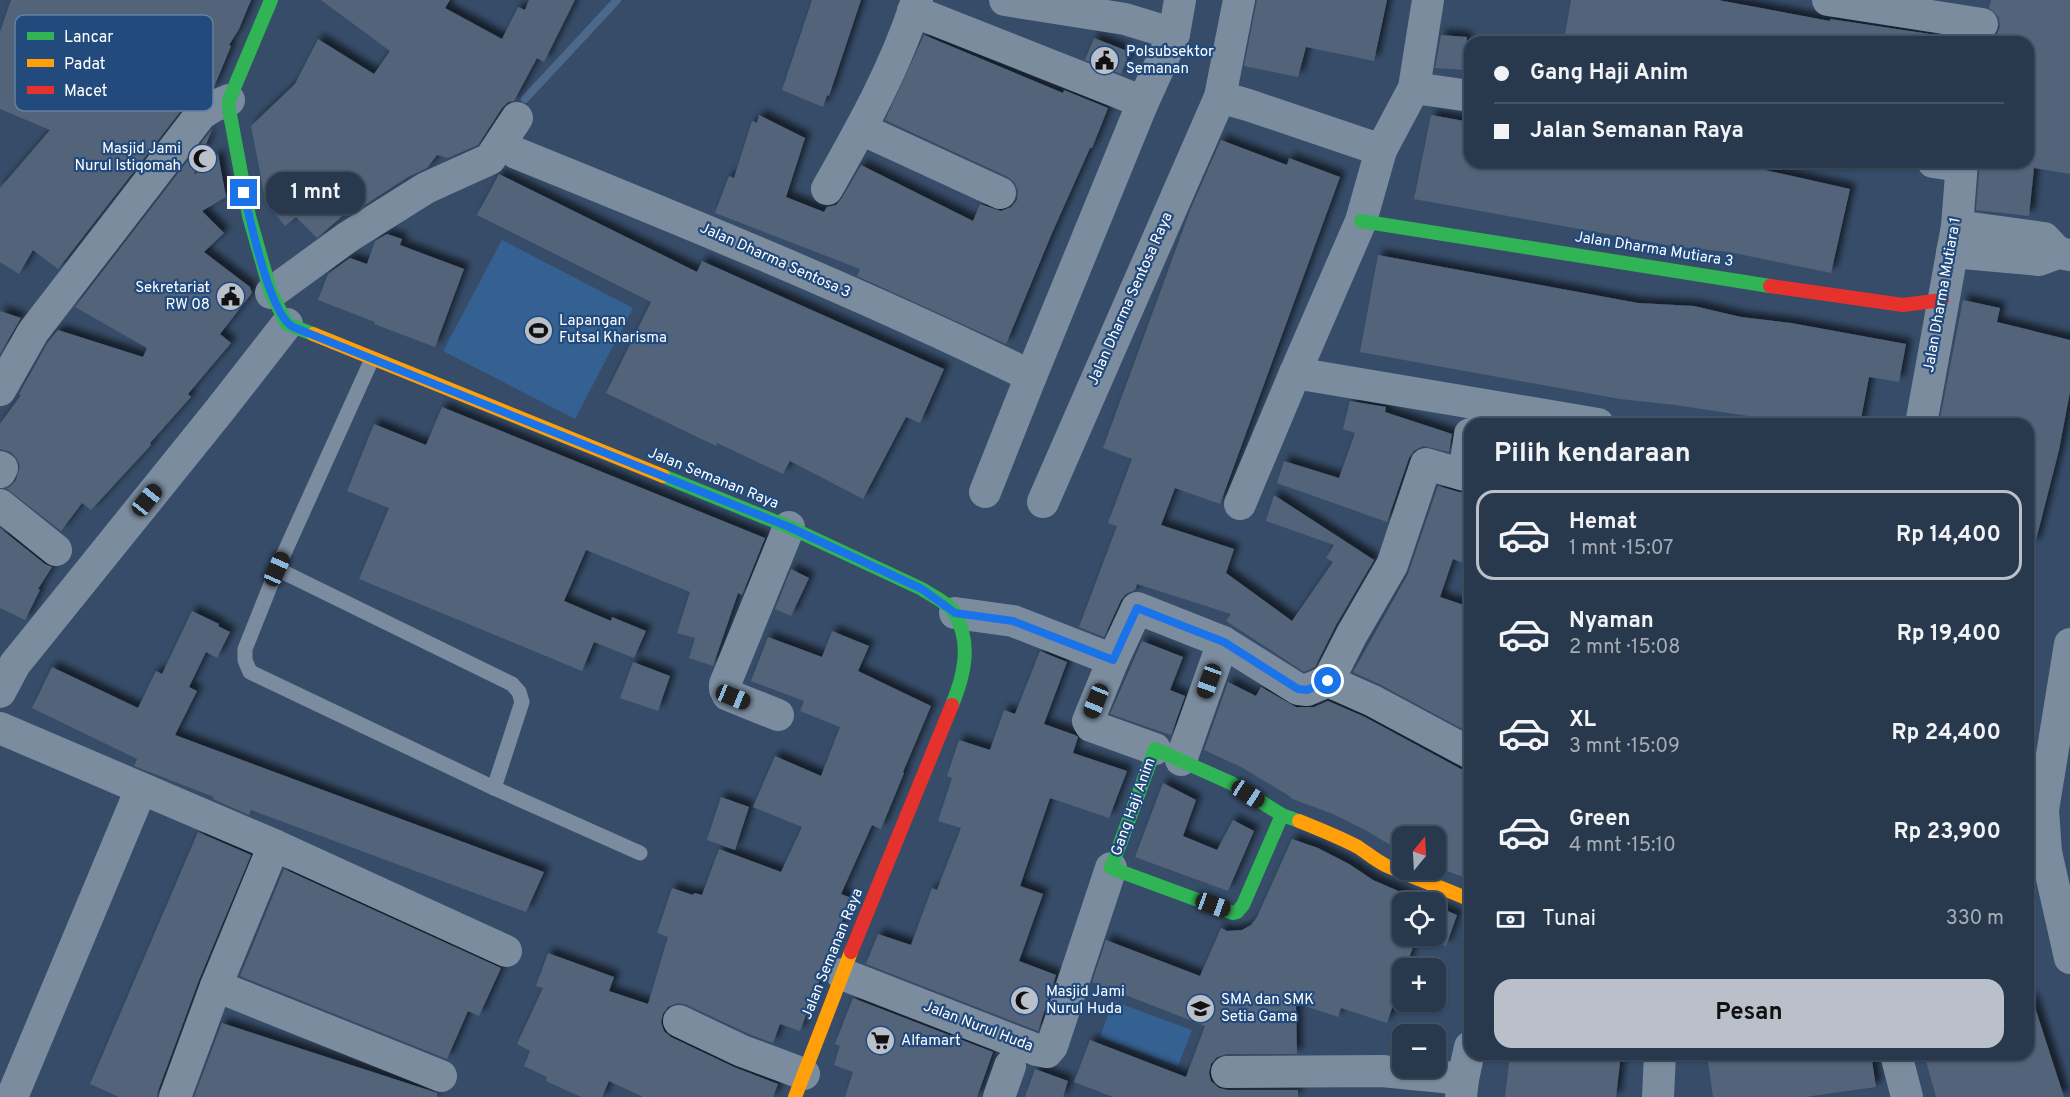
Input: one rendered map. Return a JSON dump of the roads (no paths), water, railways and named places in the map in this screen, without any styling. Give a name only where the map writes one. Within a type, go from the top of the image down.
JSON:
[{"type":"street","points":[[0,692],[15,664],[287,324],[271,293],[249,216],[230,121],[229,100],[271,0]]},
{"type":"street","points":[[1005,0],[1125,19],[1174,33]]},
{"type":"street","points":[[985,492],[1143,102],[1174,33],[1180,0]]},
{"type":"street","name":"Jalan Dharma Sentosa Raya","points":[[1043,502],[1220,97],[1239,0]]},
{"type":"street","points":[[1240,504],[1361,220],[1381,150],[1414,88],[1428,0]]},
{"type":"street","points":[[1828,0],[1983,22]]},
{"type":"street","points":[[827,189],[861,129],[904,37],[915,5],[1143,102]]},
{"type":"street","points":[[1414,88],[1464,95]]},
{"type":"street","points":[[1220,97],[1381,150]]},
{"type":"street","points":[[213,106],[229,100]]},
{"type":"street","points":[[0,390],[33,332],[205,111]]},
{"type":"street","points":[[271,293],[348,237],[426,188],[490,159],[517,118]]},
{"type":"street","points":[[861,129],[1000,193]]},
{"type":"street","name":"Jalan Dharma Sentosa 3","points":[[516,153],[699,227],[950,337],[1031,376]]},
{"type":"street","name":"Jalan Dharma Mutiara 1","points":[[1922,418],[1954,239],[1952,168]]},
{"type":"street","name":"Jalan Dharma Mutiara 3","points":[[1361,220],[1873,302],[1903,304],[1942,300]]},
{"type":"street","points":[[1954,239],[2044,238],[2064,254]]},
{"type":"street","name":"Jalan Semanan Raya","points":[[287,324],[789,527],[922,589],[955,613],[964,641],[966,659],[959,688],[799,1085]]},
{"type":"street","points":[[1295,373],[1562,418]]},
{"type":"street","points":[[1422,395],[1424,411],[1464,420]]},
{"type":"street","points":[[1168,754],[1089,724],[1088,721],[1137,608],[1224,642],[1298,689],[1307,690],[1328,681],[1392,565],[1426,464],[1464,476]]},
{"type":"street","points":[[0,467],[2,468],[0,472]]},
{"type":"street","points":[[0,505],[56,550]]},
{"type":"street","points":[[778,715],[729,695],[725,684],[789,527]]},
{"type":"street","points":[[955,613],[1013,621],[1113,660]]},
{"type":"street","name":"Gang Haji Anim","points":[[1224,642],[1111,868],[1233,913],[1237,912],[1243,905],[1282,816]]},
{"type":"street","points":[[2070,644],[2051,725],[2043,810],[2046,852],[2070,958]]},
{"type":"street","points":[[1328,681],[1373,700],[1464,750]]},
{"type":"street","points":[[0,728],[274,844],[506,951]]},
{"type":"street","name":"Gang Haji Anim","points":[[1168,754],[1231,783],[1282,816],[1325,831],[1359,848],[1381,863],[1419,881],[1464,898]]},
{"type":"street","points":[[12,1097],[141,789]]},
{"type":"street","points":[[175,1097],[216,986],[274,844]]},
{"type":"street","name":"Jalan Nurul Huda","points":[[842,974],[1047,1052],[1052,1046],[1111,868]]},
{"type":"street","points":[[216,986],[441,1076]]},
{"type":"street","points":[[680,1021],[750,1054],[799,1085]]},
{"type":"street","points":[[1227,1072],[1382,1071],[1462,1088],[1467,1060]]},
{"type":"street","points":[[1658,1097],[1660,1060]]},
{"type":"street","points":[[1898,1060],[1907,1097]]},
{"type":"street","points":[[999,1097],[1010,1066]]},
{"type":"street","points":[[0,1096],[5,1097]]},
{"type":"lane","points":[[372,359],[277,569],[245,649],[245,660],[250,672],[494,788],[640,853]]},
{"type":"lane","points":[[277,569],[512,684],[519,692],[522,702],[494,788]]},
{"type":"waterway","points":[[525,99],[617,0]]},
{"type":"place","name":"Polsubsektor Semanan","points":[[1105,61]]},
{"type":"place","name":"Masjid Jami Nurul Istiqomah","points":[[202,158]]},
{"type":"place","name":"Sekretariat RW 08","points":[[231,297]]},
{"type":"place","name":"Lapangan Futsal Kharisma","points":[[538,330]]},
{"type":"place","name":"Masjid Jami Nurul Huda","points":[[1025,1001]]},
{"type":"place","name":"SMA dan SMK Setia Gama","points":[[1200,1009]]},
{"type":"place","name":"Alfamart","points":[[880,1041]]}]
